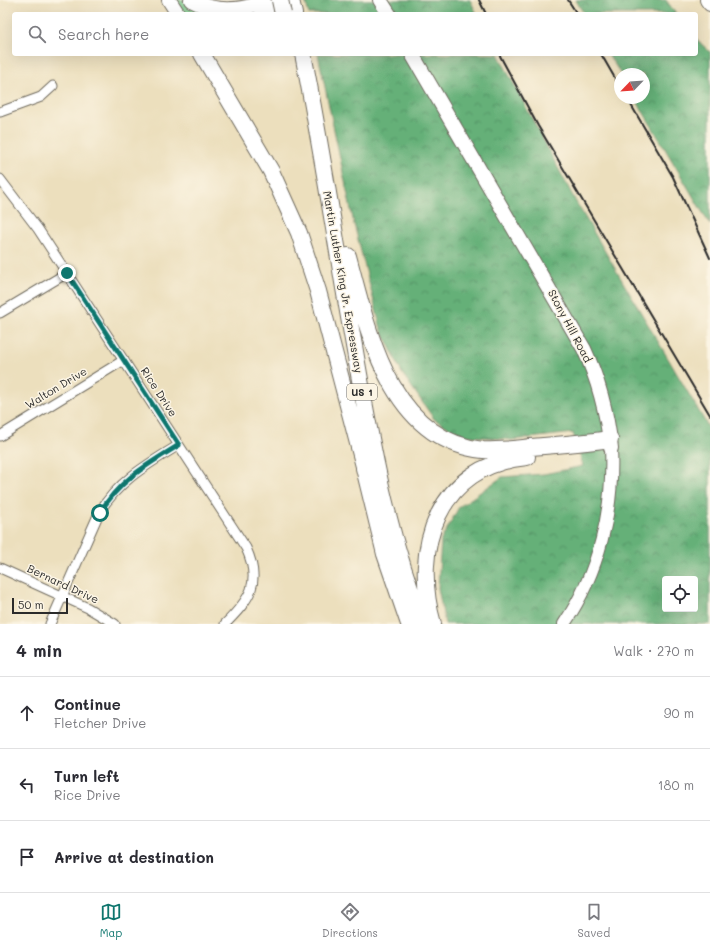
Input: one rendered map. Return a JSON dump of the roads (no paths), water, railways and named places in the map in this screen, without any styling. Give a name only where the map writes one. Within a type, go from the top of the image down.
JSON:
[{"type":"highway","points":[[280,0],[283,12]]},
{"type":"highway","points":[[291,0],[294,12]]},
{"type":"highway","points":[[203,56],[271,171],[297,227],[318,292],[366,474]]},
{"type":"highway","name":"Martin Luther King Jr. Expressway","points":[[292,56],[366,474],[385,554],[409,624]]},
{"type":"highway","name":"Martin Luther King Jr. Expressway","points":[[303,56],[376,472],[397,551],[423,624]]},
{"type":"highway","points":[[321,155],[372,341],[392,385],[402,401],[416,418],[434,432],[452,442],[482,450],[610,444]]},
{"type":"highway","points":[[433,624],[425,580],[427,546],[438,514],[461,485],[487,468],[506,460],[610,444]]},
{"type":"main road","points":[[169,0],[177,12]]},
{"type":"main road","points":[[191,0],[210,8],[227,10],[264,5],[286,0]]},
{"type":"main road","points":[[380,0],[388,12]]},
{"type":"main road","points":[[707,0],[710,4]]},
{"type":"main road","points":[[250,12],[264,5]]},
{"type":"main road","name":"Stony Hill Road","points":[[413,56],[578,335],[600,389],[610,444]]},
{"type":"street","points":[[0,112],[40,97],[53,86]]},
{"type":"street","name":"Rice Drive","points":[[0,179],[26,212],[67,273],[246,548],[253,567],[254,582],[248,598],[241,608],[225,624]]},
{"type":"street","points":[[0,313],[67,273]]},
{"type":"street","name":"Walton Drive","points":[[0,436],[124,360]]},
{"type":"street","name":"Stony Hill Road","points":[[564,624],[584,589],[602,542],[610,495],[610,444]]},
{"type":"street","points":[[50,624],[107,501],[132,475],[179,445]]},
{"type":"street","name":"Bernard Drive","points":[[0,568],[88,608],[114,624]]},
{"type":"railway","points":[[479,0],[485,12]]},
{"type":"railway","points":[[568,0],[576,12]]},
{"type":"railway","points":[[500,56],[538,126],[710,415]]},
{"type":"railway","points":[[602,56],[614,77]]},
{"type":"railway","points":[[630,104],[673,177],[710,258]]}]
